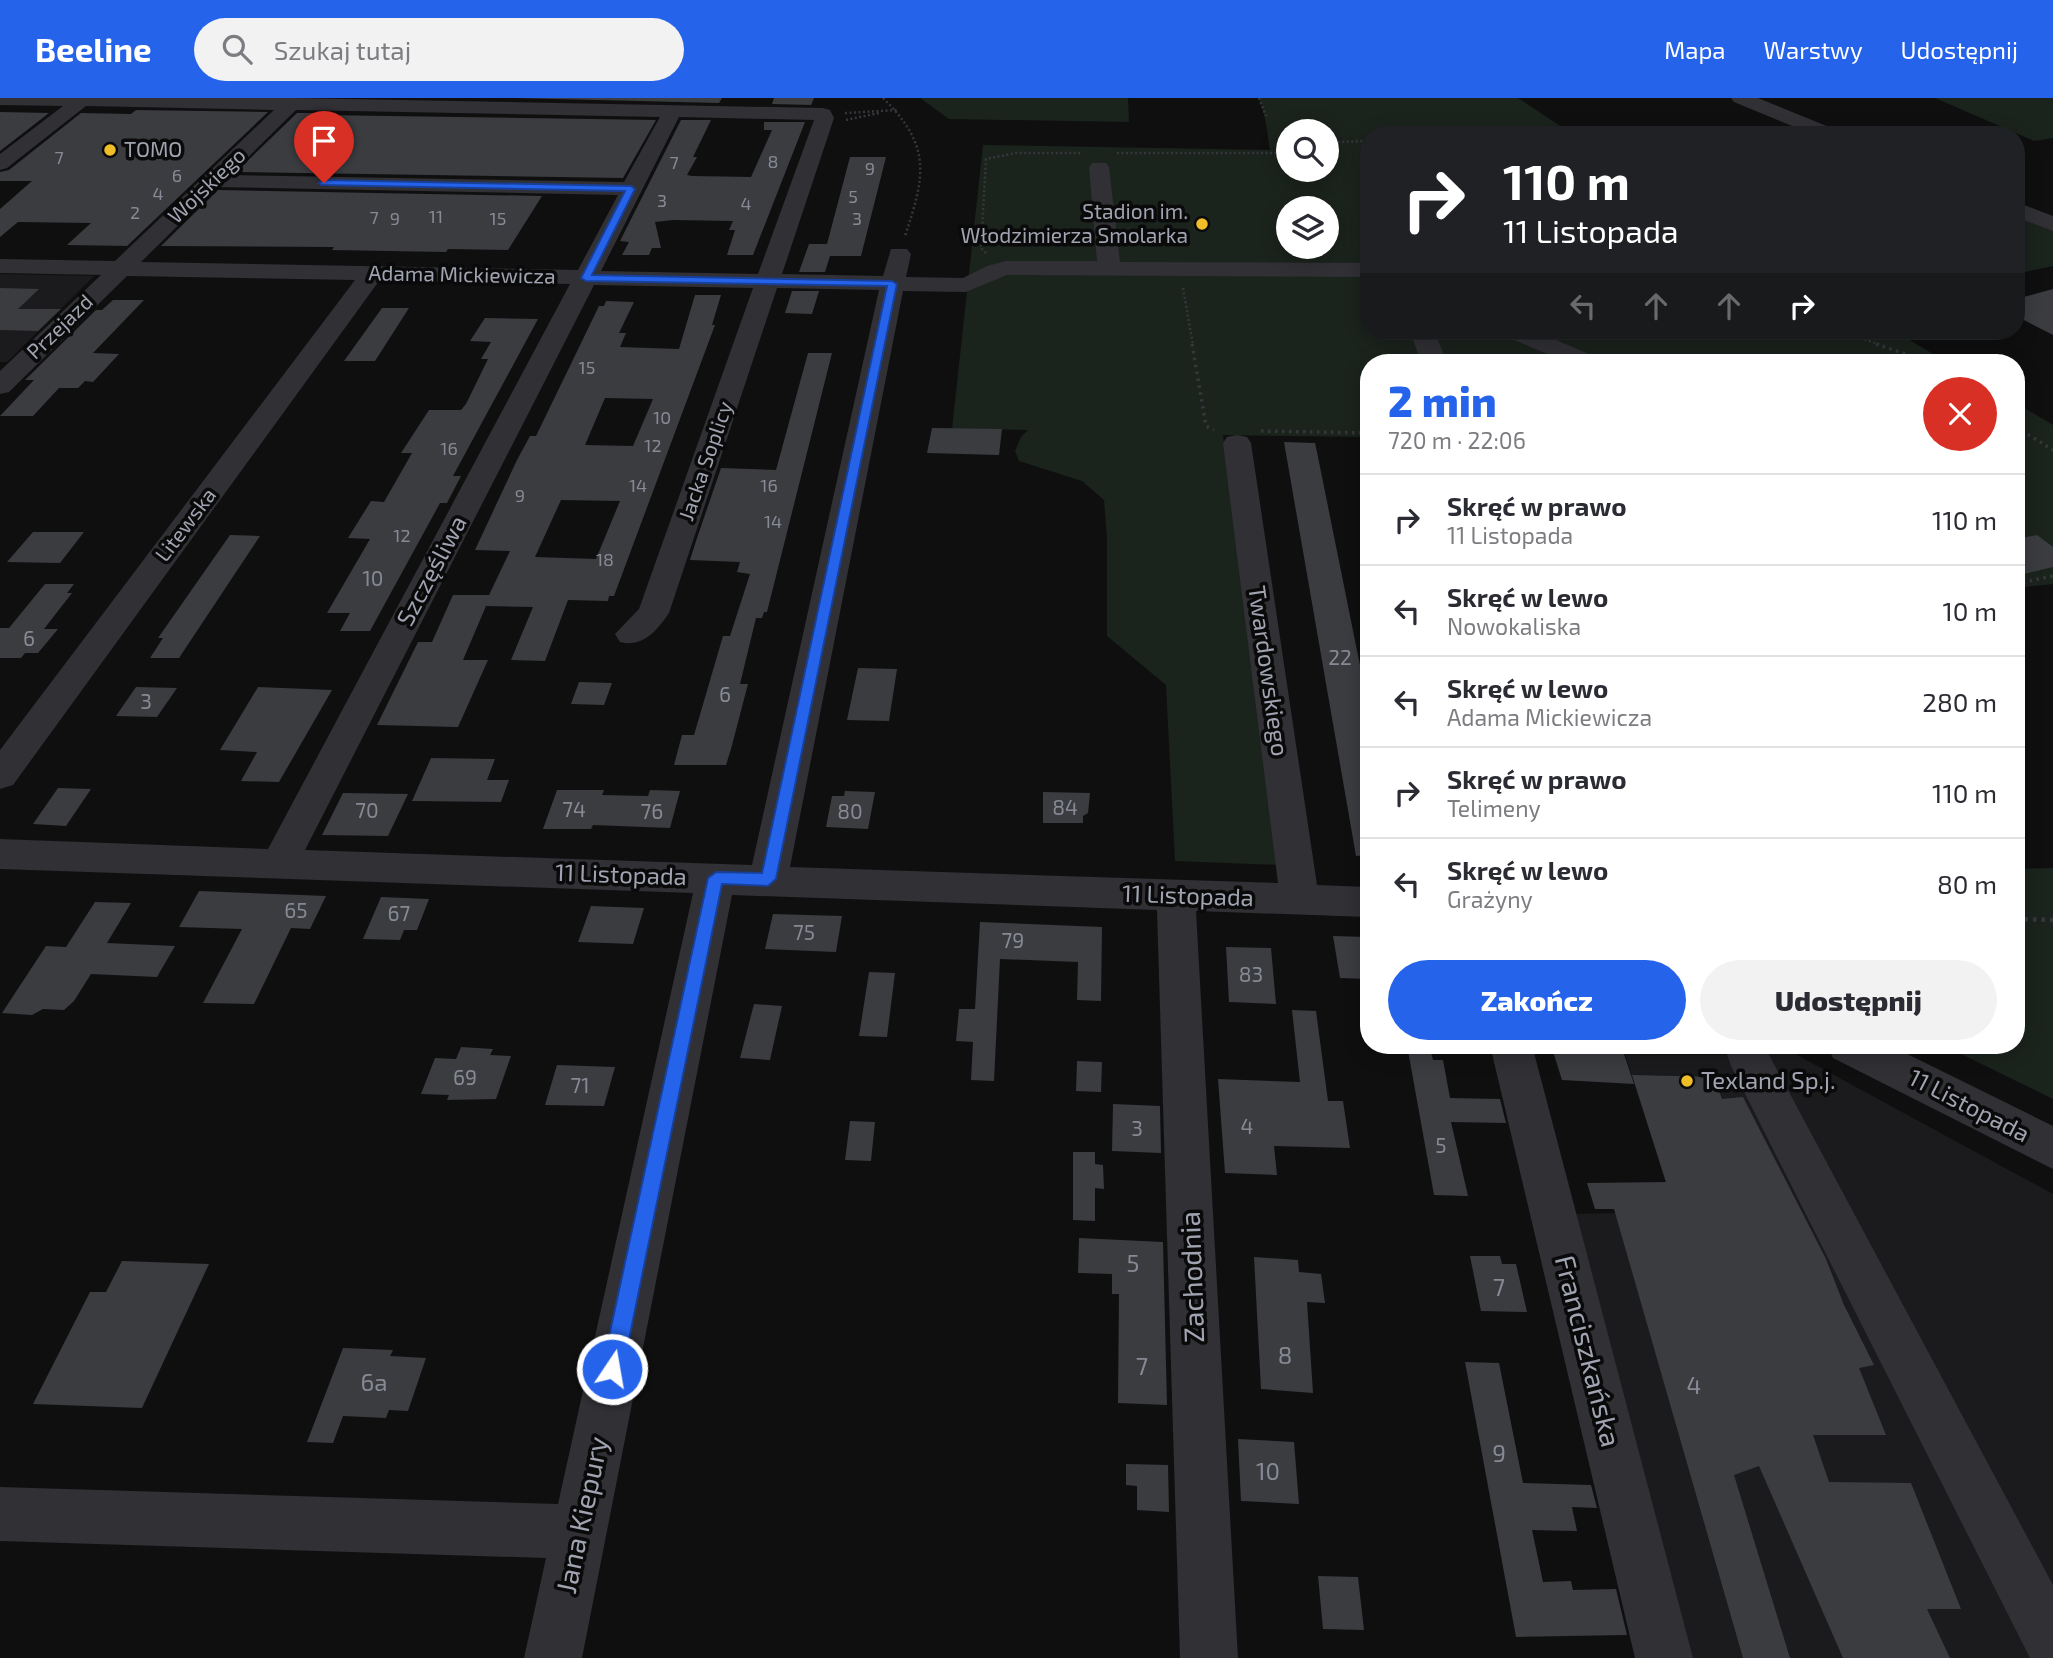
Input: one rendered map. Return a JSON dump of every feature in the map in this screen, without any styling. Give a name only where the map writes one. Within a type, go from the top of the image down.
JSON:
[{"type":"street","points":[[1741,98],[1810,126]]},
{"type":"street","points":[[0,99],[673,110],[821,122]]},
{"type":"street","points":[[0,164],[84,99]]},
{"type":"street","name":"Wojskiego","points":[[121,268],[292,103]]},
{"type":"street","name":"Szczęśliwa","points":[[279,864],[673,110]]},
{"type":"street","name":"Jacka Soplicy","points":[[631,634],[653,613],[821,122]]},
{"type":"street","points":[[1099,167],[1109,269],[1360,270]]},
{"type":"street","points":[[212,181],[631,189]]},
{"type":"street","points":[[2025,212],[2053,223]]},
{"type":"street","name":"Adama Mickiewicza","points":[[0,266],[769,280],[895,269],[966,285],[978,281],[992,271],[1006,268],[1109,269]]},
{"type":"street","name":"Przejazd","points":[[0,386],[121,268]]},
{"type":"street","points":[[768,879],[895,269]]},
{"type":"street","name":"Litewska","points":[[0,776],[372,274]]},
{"type":"street","points":[[1535,340],[1568,354]]},
{"type":"street","name":"Twardowskiego","points":[[1237,443],[1300,900]]},
{"type":"street","name":"11 Listopada","points":[[0,854],[1360,902]]},
{"type":"street","name":"Jana Kiepury","points":[[553,1658],[716,878]]},
{"type":"street","name":"Zachodnia","points":[[1176,896],[1209,1658]]},
{"type":"street","name":"Franciszkańska","points":[[1513,1054],[1664,1658]]},
{"type":"street","points":[[1747,1054],[2053,1643]]},
{"type":"street","name":"11 Listopada","points":[[1865,1054],[2053,1148]]},
{"type":"street","points":[[0,1514],[578,1532]]},
{"type":"path","points":[[883,98],[898,110],[920,147],[921,176],[917,202],[895,269]]},
{"type":"path","points":[[1259,98],[1266,116]]},
{"type":"path","points":[[821,122],[898,110]]},
{"type":"path","points":[[821,122],[846,120],[887,111]]},
{"type":"path","points":[[1339,142],[1360,141]]},
{"type":"path","points":[[1865,340],[1906,354]]},
{"type":"path","points":[[2025,433],[2053,450]]},
{"type":"path","points":[[2025,582],[2053,576]]},
{"type":"path","points":[[2025,919],[2053,920]]},
{"type":"shaded area","points":[[920,98],[1128,98],[1129,122],[949,119]]},
{"type":"shaded area","points":[[1259,98],[1518,98],[1560,126],[1360,126],[1360,340],[1909,340],[1933,354],[1360,354],[1360,437],[1223,435],[1282,865],[1175,861],[1166,685],[1107,636],[1107,538],[1104,500],[1082,481],[1019,461],[1015,451],[1021,437],[1028,430],[952,429],[983,145],[1270,150]]},
{"type":"shaded area","points":[[1935,98],[2053,98],[2053,138],[2034,141],[2025,137],[2025,126],[1999,126]]},
{"type":"shaded area","points":[[2025,217],[2053,229],[2053,266],[2025,272]]},
{"type":"shaded area","points":[[0,274],[94,276],[7,362],[0,362]]},
{"type":"shaded area","points":[[2025,408],[2053,425],[2053,584],[2025,587]]},
{"type":"shaded area","points":[[2053,868],[2053,1099],[1961,1054],[2025,1054],[2025,869]]},
{"type":"shaded area","points":[[1625,1054],[1795,1054],[2053,1194],[2053,1658],[1683,1658],[1566,1214],[1675,1212]]},
{"type":"building","points":[[514,98],[722,98],[719,103]]},
{"type":"building","points":[[774,98],[814,98],[811,105],[772,104]]},
{"type":"building","points":[[136,110],[268,112],[127,246],[67,245],[91,223],[18,222],[0,237],[0,209],[32,181],[0,181],[0,172],[9,170],[81,113],[131,114]]},
{"type":"building","points":[[0,112],[49,113],[0,151]]},
{"type":"building","points":[[297,113],[656,120],[623,178],[236,172]]},
{"type":"building","points":[[681,120],[711,120],[687,175],[751,177],[772,130],[764,130],[764,122],[805,122],[753,255],[727,255],[735,230],[729,230],[733,221],[673,220],[655,222],[661,248],[652,248],[649,255],[622,255],[629,242],[620,241]]},
{"type":"building","points":[[850,157],[886,157],[861,256],[830,256],[825,272],[799,272],[809,244],[827,244]]},
{"type":"building","points":[[218,190],[542,196],[508,250],[448,249],[446,252],[332,250],[334,247],[161,246]]},
{"type":"building","points":[[0,288],[39,289],[18,309],[61,309],[38,331],[0,330]]},
{"type":"building","points":[[2053,289],[2053,335],[2025,321],[2025,297]]},
{"type":"building","points":[[792,291],[819,291],[812,314],[785,313]]},
{"type":"building","points":[[695,295],[721,295],[712,325],[715,325],[614,596],[609,596],[608,601],[568,600],[545,661],[511,660],[533,607],[486,606],[463,660],[488,660],[458,727],[377,725],[418,642],[432,642],[453,595],[489,595],[510,551],[475,550],[517,460],[530,436],[536,436],[599,306],[604,306],[606,301],[634,302],[619,333],[626,333],[620,347],[679,349]],"holes":[[[605,398],[653,399],[633,446],[585,445]],[[561,500],[620,501],[596,559],[535,557]]]},
{"type":"building","points":[[113,300],[144,300],[93,353],[119,354],[93,382],[85,381],[78,388],[59,388],[33,416],[0,416],[34,380],[25,380],[96,310],[102,310]]},
{"type":"building","points":[[382,308],[409,308],[375,361],[344,361]]},
{"type":"building","points":[[485,318],[538,319],[453,476],[461,476],[447,503],[440,503],[370,631],[340,631],[350,613],[327,613],[370,539],[348,538],[371,501],[384,502],[412,453],[401,453],[429,410],[461,410],[466,404],[488,359],[481,359],[491,342],[470,341]]},
{"type":"building","points":[[808,353],[832,353],[767,612],[764,612],[762,618],[756,618],[740,684],[748,684],[726,765],[674,765],[682,735],[694,735],[723,636],[730,636],[750,574],[737,572],[740,562],[690,560],[696,541],[721,468],[776,470]]},
{"type":"building","points":[[932,428],[1002,429],[999,455],[927,453]]},
{"type":"building","points":[[1284,442],[1315,443],[1360,665],[1360,856],[1356,856]]},
{"type":"building","points":[[33,532],[84,532],[60,563],[7,562]]},
{"type":"building","points":[[230,535],[260,536],[179,658],[150,658],[163,638],[158,638]]},
{"type":"building","points":[[2037,535],[2053,547],[2053,567],[2025,574],[2025,537]]},
{"type":"building","points":[[45,584],[74,584],[67,593],[72,593],[44,629],[58,629],[38,653],[25,653],[21,658],[0,658],[0,628],[9,628]]},
{"type":"building","points":[[858,668],[897,669],[889,721],[847,720]]},
{"type":"building","points":[[579,682],[612,683],[604,705],[571,704]]},
{"type":"building","points":[[136,687],[177,688],[157,717],[116,716]]},
{"type":"building","points":[[258,687],[332,690],[279,782],[241,781],[257,752],[220,750]]},
{"type":"building","points":[[431,758],[495,759],[487,780],[509,780],[501,802],[412,801]]},
{"type":"building","points":[[58,788],[91,789],[66,826],[33,824]]},
{"type":"building","points":[[557,790],[604,790],[602,795],[648,796],[650,790],[680,791],[670,828],[593,825],[591,829],[543,829]]},
{"type":"building","points":[[845,791],[875,792],[868,829],[826,827],[832,796],[844,796]]},
{"type":"building","points":[[1043,792],[1090,793],[1088,813],[1083,816],[1083,823],[1043,823]]},
{"type":"building","points":[[343,793],[408,794],[388,836],[322,835]]},
{"type":"building","points":[[199,891],[326,896],[310,929],[291,928],[254,1004],[203,1003],[242,929],[179,927]]},
{"type":"building","points":[[381,897],[429,899],[417,930],[404,930],[400,940],[363,939]]},
{"type":"building","points":[[95,902],[131,903],[107,943],[175,946],[157,977],[91,974],[74,1001],[64,1010],[43,1009],[32,1015],[2,1013],[46,946],[66,947]]},
{"type":"building","points":[[591,906],[644,908],[633,944],[578,942]]},
{"type":"building","points":[[773,914],[842,916],[836,952],[765,949]]},
{"type":"building","points":[[980,922],[1102,927],[1101,1001],[1077,1000],[1078,962],[1000,959],[994,1081],[971,1080],[973,1042],[956,1041],[959,1009],[975,1009]]},
{"type":"building","points":[[1333,936],[1360,937],[1360,979],[1340,978]]},
{"type":"building","points":[[1226,947],[1271,948],[1276,1004],[1229,1002]]},
{"type":"building","points":[[869,972],[895,973],[887,1037],[859,1036]]},
{"type":"building","points":[[754,1004],[782,1006],[770,1060],[740,1058]]},
{"type":"building","points":[[1292,1010],[1316,1011],[1328,1101],[1343,1101],[1350,1148],[1274,1146],[1277,1175],[1225,1173],[1218,1079],[1300,1082]]},
{"type":"building","points":[[461,1047],[493,1049],[490,1055],[511,1056],[496,1099],[447,1100],[449,1095],[421,1094],[435,1058],[456,1059]]},
{"type":"building","points":[[1409,1054],[1431,1054],[1433,1060],[1443,1060],[1450,1098],[1500,1099],[1506,1123],[1451,1122],[1468,1196],[1434,1195]]},
{"type":"building","points":[[1554,1054],[1624,1054],[1634,1084],[1562,1080]]},
{"type":"building","points":[[1077,1061],[1102,1062],[1101,1092],[1076,1091]]},
{"type":"building","points":[[557,1065],[615,1067],[604,1106],[545,1105]]},
{"type":"building","points":[[1632,1075],[1714,1077],[1722,1099],[1743,1097],[1826,1259],[1844,1305],[1874,1365],[1859,1368],[1886,1435],[1813,1435],[1829,1482],[1911,1483],[1961,1609],[1927,1609],[1950,1658],[1843,1658],[1759,1466],[1734,1475],[1790,1658],[1743,1658],[1614,1209],[1595,1209],[1587,1183],[1666,1182]]},
{"type":"building","points":[[1113,1104],[1160,1106],[1161,1153],[1112,1151]]},
{"type":"building","points":[[850,1121],[875,1122],[871,1161],[845,1160]]},
{"type":"building","points":[[1073,1152],[1095,1152],[1095,1164],[1103,1165],[1104,1189],[1095,1188],[1095,1221],[1073,1220]]},
{"type":"building","points":[[1079,1238],[1163,1242],[1167,1405],[1118,1403],[1119,1294],[1112,1294],[1112,1274],[1078,1273]]},
{"type":"building","points":[[1470,1256],[1500,1256],[1502,1264],[1516,1264],[1527,1312],[1481,1311]]},
{"type":"building","points":[[1254,1257],[1298,1260],[1299,1272],[1321,1274],[1325,1303],[1307,1302],[1313,1393],[1261,1389]]},
{"type":"building","points":[[122,1261],[209,1264],[142,1408],[33,1404],[90,1292],[106,1292]]},
{"type":"building","points":[[343,1348],[393,1350],[390,1356],[426,1358],[408,1411],[389,1410],[386,1418],[343,1416],[333,1443],[307,1442]]},
{"type":"building","points":[[1465,1362],[1499,1363],[1523,1483],[1591,1485],[1597,1508],[1572,1507],[1577,1531],[1532,1530],[1543,1582],[1571,1581],[1573,1590],[1616,1589],[1627,1635],[1516,1637]]},
{"type":"building","points":[[1238,1439],[1294,1442],[1299,1504],[1241,1501]]},
{"type":"building","points":[[1126,1464],[1168,1465],[1169,1512],[1137,1510],[1137,1486],[1126,1485]]},
{"type":"building","points":[[1318,1576],[1358,1577],[1364,1630],[1323,1629]]},
{"type":"place","name":"TOMO","points":[[110,150]]},
{"type":"place","name":"Stadion im. Włodzimierza Smolarka","points":[[1202,224]]},
{"type":"place","name":"Texland Sp.j.","points":[[1687,1081]]},
{"type":"route","points":[[324,183],[631,189],[586,278],[892,284],[768,879],[716,878],[612,1369]]}]
